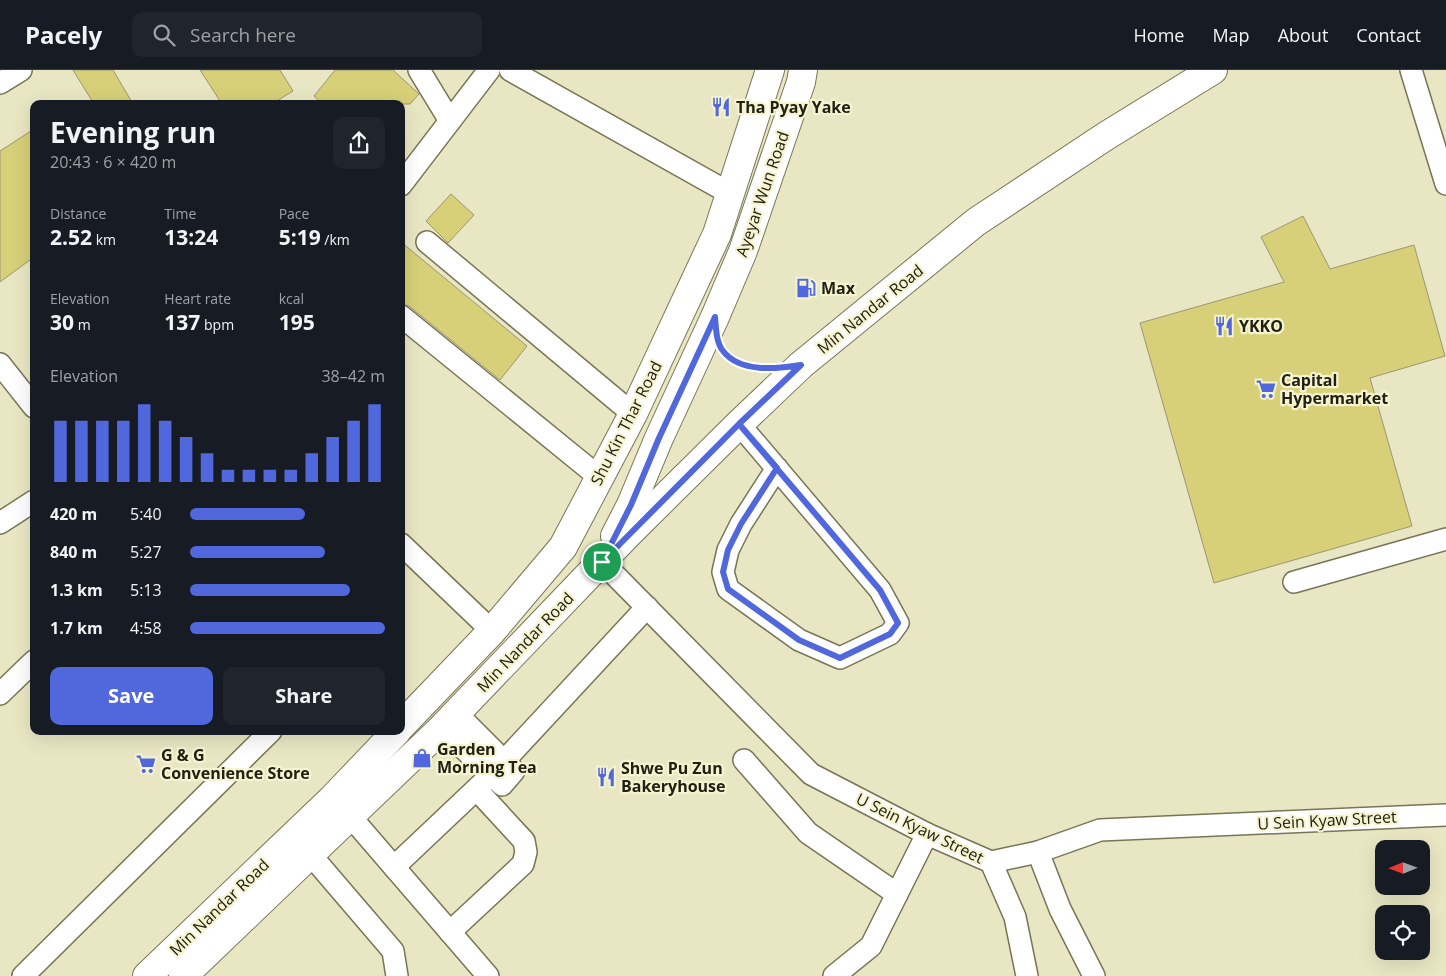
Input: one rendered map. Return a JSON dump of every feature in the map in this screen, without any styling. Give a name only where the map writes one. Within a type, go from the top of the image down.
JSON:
[{"type":"main road","name":"Ayeyar Wun Road","points":[[688,298],[717,234],[770,70]]},
{"type":"main road","name":"Ayeyar Wun Road","points":[[715,317],[743,251],[760,204],[801,82],[803,70]]},
{"type":"main road","name":"Min Nandar Road","points":[[183,976],[441,729],[739,424],[801,365],[976,222],[1106,136],[1213,70]]},
{"type":"main road","name":"Shu Kin Thar Road","points":[[563,547],[633,414],[688,298]]},
{"type":"main road","name":"Shu Kin Thar Road","points":[[597,568],[631,505],[659,438],[715,317]]},
{"type":"main road","name":"Min Nandar Road","points":[[405,722],[492,631],[563,547]]},
{"type":"main road","points":[[563,547],[597,568]]},
{"type":"main road","name":"Min Nandar Road","points":[[148,976],[333,798],[392,735]]},
{"type":"street","points":[[0,83],[21,70]]},
{"type":"street","points":[[419,70],[450,121]]},
{"type":"street","points":[[405,180],[489,70]]},
{"type":"street","points":[[510,70],[731,194]]},
{"type":"street","points":[[1411,70],[1445,178]]},
{"type":"street","points":[[428,242],[633,414]]},
{"type":"street","points":[[405,319],[599,477]]},
{"type":"street","points":[[0,364],[30,402]]},
{"type":"street","points":[[739,424],[777,468],[880,590],[898,623],[890,634],[840,658],[799,640],[728,589],[723,572],[728,550],[741,524],[777,468]]},
{"type":"street","points":[[0,523],[30,503]]},
{"type":"street","points":[[1294,582],[1446,539]]},
{"type":"street","points":[[405,548],[492,631]]},
{"type":"street","name":"U Sein Kyaw Street","points":[[597,568],[647,607],[811,774],[927,834],[991,862],[1038,852],[1100,830],[1446,815]]},
{"type":"street","points":[[394,867],[491,775],[647,607]]},
{"type":"street","points":[[0,694],[30,665]]},
{"type":"street","points":[[405,726],[441,729],[491,775],[524,841],[526,852],[523,864],[450,932]]},
{"type":"street","points":[[23,976],[267,735]]},
{"type":"street","points":[[744,760],[808,832],[897,894]]},
{"type":"street","points":[[350,816],[488,976]]},
{"type":"street","points":[[834,976],[871,946],[927,834]]},
{"type":"street","points":[[1038,852],[1060,910],[1094,976]]},
{"type":"street","points":[[310,854],[393,951],[397,976]]},
{"type":"street","points":[[991,862],[1015,917],[1027,976]]},
{"type":"path","points":[[715,317],[718,341],[722,351],[732,359],[754,368],[777,369],[801,365]]},
{"type":"building","points":[[73,70],[113,70],[131,100],[92,100]]},
{"type":"building","points":[[200,70],[280,70],[293,91],[278,100],[219,100]]},
{"type":"building","points":[[335,70],[393,70],[419,94],[410,104],[405,104],[405,100],[318,100],[314,96]]},
{"type":"building","points":[[30,132],[30,260],[0,282],[0,151]]},
{"type":"building","points":[[451,194],[474,215],[448,243],[426,221]]},
{"type":"building","name":"Capital Hypermarket","points":[[1303,216],[1330,269],[1414,245],[1445,356],[1370,378],[1412,526],[1214,583],[1140,323],[1284,282],[1261,237]]},
{"type":"building","points":[[405,245],[527,346],[500,380],[409,306],[405,305]]},
{"type":"place","name":"Tha Pyay Yake","points":[[721,107]]},
{"type":"place","name":"Max","points":[[806,288]]},
{"type":"place","name":"YKKO","points":[[1224,326]]},
{"type":"place","name":"Capital Hypermarket","points":[[1266,389]]},
{"type":"place","name":"Garden Morning Tea","points":[[422,758]]},
{"type":"place","name":"G & G Convenience Store","points":[[146,764]]},
{"type":"place","name":"Shwe Pu Zun Bakeryhouse","points":[[606,777]]},
{"type":"route","points":[[602,562],[631,505],[659,438],[715,317],[718,341],[722,351],[732,359],[754,368],[777,369],[801,365],[739,424],[777,468],[759,495],[741,524],[728,550],[723,572],[728,589],[799,640],[840,658],[890,634],[898,623],[880,590],[739,424],[602,562]]}]
